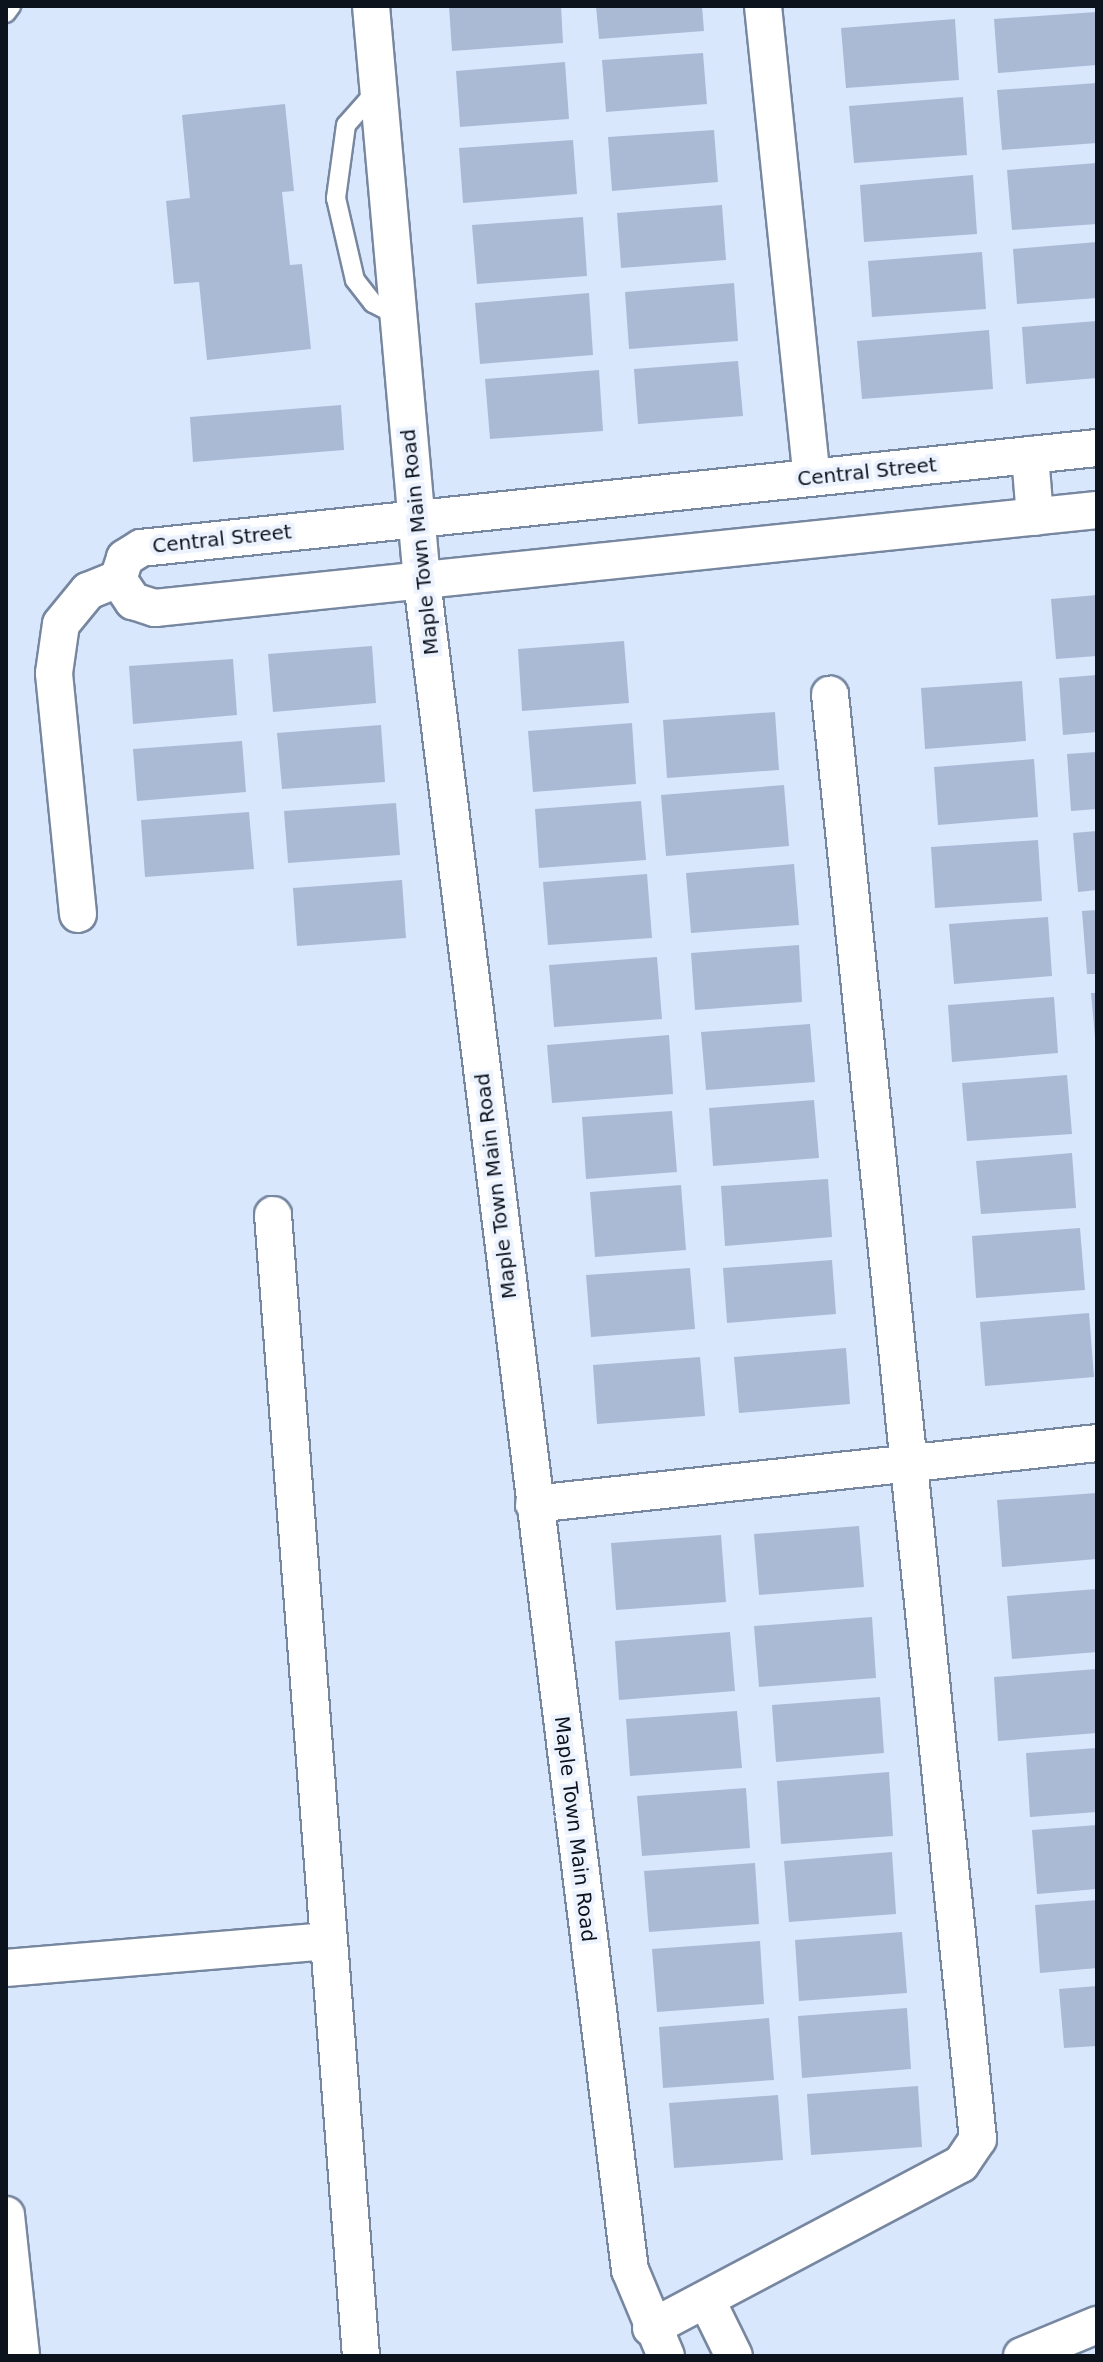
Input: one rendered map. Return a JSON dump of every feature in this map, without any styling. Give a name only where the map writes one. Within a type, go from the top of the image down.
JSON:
[{"type":"street","name":"Maple Town Main Road","points":[[371,6],[422,581],[534,1504],[630,2270],[659,2342]]},
{"type":"street","points":[[763,6],[812,477]]},
{"type":"street","name":"Central Street","points":[[118,579],[125,558],[141,548],[1097,448]]},
{"type":"street","points":[[1030,455],[1035,517]]},
{"type":"street","points":[[78,914],[54,673],[61,624],[88,591],[118,579],[133,601],[155,608],[1097,510]]},
{"type":"street","points":[[659,2342],[707,2301],[961,2164],[978,2139],[830,695]]},
{"type":"street","points":[[273,1215],[325,1941],[361,2356]]},
{"type":"street","points":[[534,1504],[1097,1443]]},
{"type":"street","points":[[6,1968],[325,1941]]},
{"type":"street","points":[[6,2215],[21,2356]]},
{"type":"street","points":[[707,2301],[734,2356]]},
{"type":"street","points":[[1022,2356],[1097,2325]]},
{"type":"lane","points":[[6,13],[11,6]]},
{"type":"lane","points":[[378,89],[346,125],[336,198],[355,280],[373,303],[399,316]]},
{"type":"building","points":[[449,6],[561,6],[563,43],[452,51]]},
{"type":"building","points":[[596,6],[702,6],[704,31],[599,39]]},
{"type":"building","points":[[1097,12],[1097,65],[998,73],[994,19]]},
{"type":"building","points":[[955,19],[959,80],[846,88],[841,28]]},
{"type":"building","points":[[703,53],[707,104],[606,112],[602,60]]},
{"type":"building","points":[[565,62],[569,119],[460,127],[456,71]]},
{"type":"building","points":[[1097,83],[1097,143],[1002,150],[997,90]]},
{"type":"building","points":[[963,97],[967,155],[854,163],[849,106]]},
{"type":"building","points":[[285,104],[294,191],[282,192],[290,265],[302,264],[311,349],[207,360],[199,282],[174,284],[166,201],[190,198],[182,115]]},
{"type":"building","points":[[714,130],[718,182],[612,191],[608,137]]},
{"type":"building","points":[[573,140],[577,194],[463,203],[459,148]]},
{"type":"building","points":[[1097,163],[1097,224],[1012,230],[1007,170]]},
{"type":"building","points":[[973,175],[977,234],[864,242],[860,185]]},
{"type":"building","points":[[722,205],[726,260],[621,268],[617,213]]},
{"type":"building","points":[[583,217],[587,276],[477,284],[472,225]]},
{"type":"building","points":[[1097,242],[1097,298],[1017,304],[1013,249]]},
{"type":"building","points":[[982,252],[986,309],[872,317],[868,261]]},
{"type":"building","points":[[734,283],[738,341],[629,349],[625,292]]},
{"type":"building","points":[[589,293],[593,355],[480,364],[475,303]]},
{"type":"building","points":[[1097,321],[1097,378],[1026,384],[1022,327]]},
{"type":"building","points":[[989,330],[993,389],[862,399],[857,341]]},
{"type":"building","points":[[738,361],[743,416],[638,424],[634,369]]},
{"type":"building","points":[[599,370],[603,431],[490,439],[485,379]]},
{"type":"building","points":[[341,405],[344,450],[193,462],[190,417]]},
{"type":"building","points":[[1097,595],[1097,656],[1056,659],[1051,599]]},
{"type":"building","points":[[624,641],[629,703],[522,711],[518,649]]},
{"type":"building","points":[[372,646],[376,703],[273,712],[268,654]]},
{"type":"building","points":[[233,659],[237,715],[133,724],[129,666]]},
{"type":"building","points":[[1097,675],[1097,732],[1063,735],[1059,678]]},
{"type":"building","points":[[1022,681],[1026,741],[925,749],[921,688]]},
{"type":"building","points":[[775,712],[779,770],[667,778],[663,720]]},
{"type":"building","points":[[632,723],[636,784],[533,792],[528,731]]},
{"type":"building","points":[[381,725],[385,782],[282,789],[277,733]]},
{"type":"building","points":[[242,741],[246,792],[137,801],[133,749]]},
{"type":"building","points":[[1097,752],[1097,809],[1071,811],[1067,754]]},
{"type":"building","points":[[1034,759],[1038,817],[938,825],[934,767]]},
{"type":"building","points":[[784,785],[789,846],[666,856],[661,795]]},
{"type":"building","points":[[641,801],[646,860],[539,868],[535,809]]},
{"type":"building","points":[[396,803],[400,855],[288,863],[284,811]]},
{"type":"building","points":[[249,812],[254,869],[145,877],[141,820]]},
{"type":"building","points":[[1097,831],[1097,890],[1078,892],[1073,833]]},
{"type":"building","points":[[1038,840],[1042,901],[935,908],[931,847]]},
{"type":"building","points":[[794,864],[799,925],[691,933],[686,873]]},
{"type":"building","points":[[647,874],[652,938],[548,945],[543,882]]},
{"type":"building","points":[[402,880],[406,938],[297,946],[293,888]]},
{"type":"building","points":[[1097,910],[1097,974],[1087,974],[1082,911]]},
{"type":"building","points":[[1048,917],[1052,976],[954,984],[949,924]]},
{"type":"building","points":[[799,945],[802,1002],[695,1010],[691,953]]},
{"type":"building","points":[[657,957],[662,1019],[554,1027],[549,965]]},
{"type":"building","points":[[1091,993],[1097,993],[1097,1037],[1095,1037]]},
{"type":"building","points":[[1054,997],[1058,1053],[952,1062],[948,1005]]},
{"type":"building","points":[[810,1024],[815,1082],[706,1090],[701,1032]]},
{"type":"building","points":[[669,1035],[673,1094],[552,1103],[547,1045]]},
{"type":"building","points":[[1067,1075],[1072,1134],[967,1141],[962,1083]]},
{"type":"building","points":[[814,1100],[819,1158],[713,1166],[709,1108]]},
{"type":"building","points":[[672,1111],[677,1172],[586,1179],[582,1117]]},
{"type":"building","points":[[1072,1153],[1076,1208],[981,1214],[976,1161]]},
{"type":"building","points":[[828,1179],[832,1237],[725,1246],[721,1186]]},
{"type":"building","points":[[681,1185],[686,1250],[595,1257],[590,1192]]},
{"type":"building","points":[[1080,1228],[1085,1290],[976,1298],[972,1236]]},
{"type":"building","points":[[832,1260],[836,1314],[727,1323],[723,1268]]},
{"type":"building","points":[[690,1268],[695,1329],[591,1337],[586,1275]]},
{"type":"building","points":[[1089,1313],[1094,1377],[985,1386],[980,1322]]},
{"type":"building","points":[[846,1348],[850,1404],[739,1413],[734,1357]]},
{"type":"building","points":[[700,1357],[705,1416],[597,1424],[593,1365]]},
{"type":"building","points":[[1097,1493],[1097,1559],[1002,1567],[997,1500]]},
{"type":"building","points":[[859,1526],[864,1587],[759,1595],[754,1534]]},
{"type":"building","points":[[721,1535],[726,1602],[616,1610],[611,1543]]},
{"type":"building","points":[[1097,1589],[1097,1652],[1012,1659],[1007,1596]]},
{"type":"building","points":[[872,1617],[876,1678],[759,1687],[754,1626]]},
{"type":"building","points":[[730,1632],[735,1691],[619,1700],[615,1641]]},
{"type":"building","points":[[1097,1669],[1097,1733],[998,1741],[994,1677]]},
{"type":"building","points":[[880,1697],[884,1753],[776,1762],[772,1705]]},
{"type":"building","points":[[737,1711],[742,1768],[630,1776],[626,1719]]},
{"type":"building","points":[[1097,1748],[1097,1812],[1030,1817],[1026,1753]]},
{"type":"building","points":[[889,1772],[893,1836],[781,1844],[777,1781]]},
{"type":"building","points":[[746,1788],[750,1848],[642,1856],[637,1796]]},
{"type":"building","points":[[1097,1825],[1097,1889],[1037,1894],[1032,1830]]},
{"type":"building","points":[[892,1852],[896,1914],[789,1922],[784,1861]]},
{"type":"building","points":[[755,1863],[759,1924],[649,1932],[644,1871]]},
{"type":"building","points":[[1097,1900],[1097,1968],[1040,1973],[1035,1905]]},
{"type":"building","points":[[902,1932],[907,1993],[799,2001],[795,1940]]},
{"type":"building","points":[[760,1941],[764,2004],[657,2012],[652,1949]]},
{"type":"building","points":[[1097,1986],[1097,2046],[1064,2048],[1059,1989]]},
{"type":"building","points":[[907,2008],[911,2069],[802,2078],[798,2016]]},
{"type":"building","points":[[769,2018],[774,2080],[663,2088],[659,2027]]},
{"type":"building","points":[[918,2086],[922,2147],[811,2155],[807,2094]]},
{"type":"building","points":[[778,2095],[783,2160],[674,2168],[669,2103]]}]
